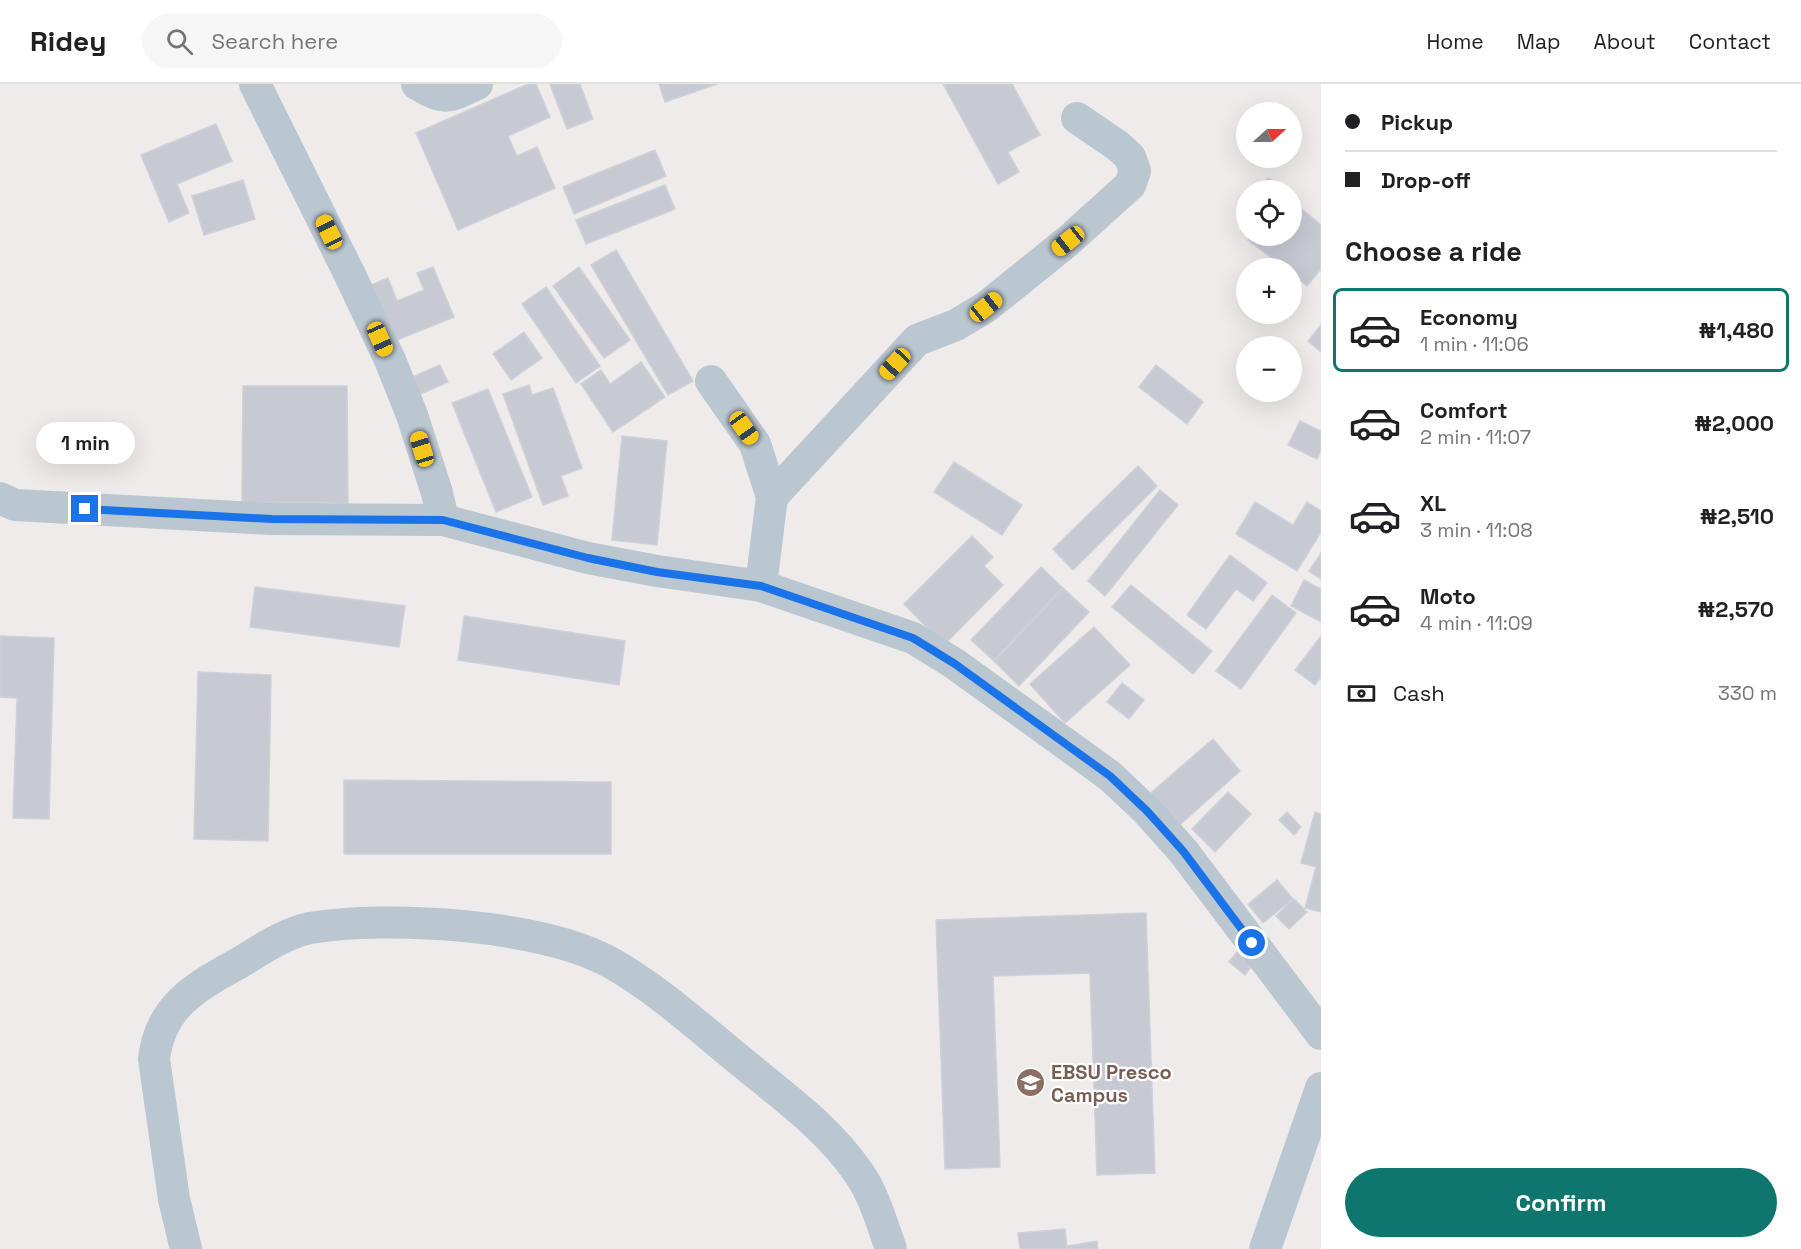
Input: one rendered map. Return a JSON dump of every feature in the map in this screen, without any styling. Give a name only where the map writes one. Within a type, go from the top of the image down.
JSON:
[{"type":"street","points":[[255,84],[390,360],[412,415],[443,520]]},
{"type":"street","points":[[417,84],[438,97],[450,97],[477,84]]},
{"type":"street","points":[[772,497],[917,340],[956,325],[986,307],[1068,241],[1130,185],[1135,171],[1130,157],[1077,118]]},
{"type":"street","points":[[711,381],[755,444],[772,497],[761,586]]},
{"type":"street","points":[[0,498],[15,505],[272,519],[443,520],[588,558],[657,572],[761,586],[913,638],[955,664],[1110,776],[1147,811],[1183,851],[1321,1034]]},
{"type":"street","points":[[186,1249],[174,1199],[154,1059],[156,1040],[164,1020],[196,988],[283,938],[308,928],[406,924],[508,931],[564,942],[612,963],[661,996],[829,1134],[860,1173],[891,1249]]},
{"type":"street","points":[[1265,1249],[1321,1088]]},
{"type":"building","points":[[528,84],[536,84],[550,117],[508,136],[517,156],[537,147],[555,188],[458,230],[416,133]]},
{"type":"building","points":[[550,84],[580,84],[593,119],[567,129]]},
{"type":"building","points":[[659,84],[717,84],[665,102]]},
{"type":"building","points":[[943,84],[1012,84],[1040,135],[1008,152],[1019,172],[998,184]]},
{"type":"building","points":[[216,124],[232,161],[177,184],[189,213],[169,222],[141,155]]},
{"type":"building","points":[[655,150],[666,176],[574,214],[563,187]]},
{"type":"building","points":[[243,180],[255,219],[204,235],[192,196]]},
{"type":"building","points":[[665,185],[675,209],[586,244],[576,220]]},
{"type":"building","points":[[1302,209],[1321,225],[1321,269],[1307,286],[1302,282],[1302,258],[1272,258],[1256,246],[1302,246]]},
{"type":"building","points":[[616,250],[693,381],[668,395],[591,265]]},
{"type":"building","points":[[433,267],[454,317],[392,342],[369,286],[388,278],[397,301],[424,290],[417,273]]},
{"type":"building","points":[[579,267],[630,340],[604,358],[553,286]]},
{"type":"building","points":[[546,287],[600,366],[576,383],[522,304]]},
{"type":"building","points":[[1321,325],[1321,352],[1308,341]]},
{"type":"building","points":[[524,332],[542,358],[511,380],[493,354]]},
{"type":"building","points":[[641,362],[665,397],[613,432],[581,384],[601,370],[610,384]]},
{"type":"building","points":[[440,365],[448,382],[416,396],[408,379]]},
{"type":"building","points":[[1156,365],[1203,402],[1187,424],[1139,387]]},
{"type":"building","points":[[529,385],[532,395],[553,388],[582,468],[561,476],[568,496],[543,505],[503,394]]},
{"type":"building","points":[[243,386],[347,386],[348,503],[242,503]]},
{"type":"building","points":[[488,389],[532,497],[496,512],[452,403]]},
{"type":"building","points":[[1300,421],[1321,431],[1321,450],[1317,459],[1288,445]]},
{"type":"building","points":[[622,436],[667,441],[657,545],[612,540]]},
{"type":"building","points":[[954,462],[1022,505],[1002,535],[934,492]]},
{"type":"building","points":[[1138,466],[1157,486],[1073,570],[1053,549]]},
{"type":"building","points":[[1160,490],[1178,505],[1105,596],[1088,581]]},
{"type":"building","points":[[1255,502],[1293,525],[1307,502],[1321,511],[1321,532],[1297,571],[1236,534]]},
{"type":"building","points":[[972,536],[993,557],[984,566],[1003,585],[944,645],[904,604]]},
{"type":"building","points":[[1321,553],[1321,579],[1309,571]]},
{"type":"building","points":[[1230,555],[1267,583],[1253,601],[1236,589],[1206,629],[1187,615]]},
{"type":"building","points":[[1041,567],[1063,588],[994,661],[971,640]]},
{"type":"building","points":[[1304,580],[1321,589],[1321,622],[1291,606]]},
{"type":"building","points":[[1131,585],[1212,651],[1193,674],[1112,607]]},
{"type":"building","points":[[255,587],[405,606],[399,647],[250,627]]},
{"type":"building","points":[[1063,588],[1089,612],[1019,686],[994,661]]},
{"type":"building","points":[[1272,595],[1296,613],[1241,689],[1216,671]]},
{"type":"building","points":[[464,616],[625,641],[619,685],[458,660]]},
{"type":"building","points":[[1094,627],[1130,665],[1065,723],[1030,684]]},
{"type":"building","points":[[0,636],[54,638],[49,819],[13,818],[17,698],[0,697]]},
{"type":"building","points":[[1321,636],[1321,677],[1315,685],[1295,670]]},
{"type":"building","points":[[198,672],[271,675],[268,841],[194,839]]},
{"type":"building","points":[[1122,683],[1144,700],[1129,719],[1107,702]]},
{"type":"building","points":[[1213,739],[1240,771],[1173,831],[1145,798]]},
{"type":"building","points":[[344,780],[611,782],[611,854],[344,854]]},
{"type":"building","points":[[1228,792],[1251,814],[1215,852],[1192,829]]},
{"type":"building","points":[[1287,812],[1301,827],[1294,835],[1279,820]]},
{"type":"building","points":[[1315,812],[1321,814],[1321,912],[1305,908],[1316,867],[1301,863]]},
{"type":"building","points":[[1277,880],[1293,899],[1263,923],[1248,904]]},
{"type":"building","points":[[1294,899],[1307,912],[1289,929],[1276,916]]},
{"type":"building","points":[[1146,913],[1155,1173],[1097,1175],[1090,973],[993,976],[1000,1167],[945,1169],[936,920]]},
{"type":"building","points":[[1241,947],[1257,959],[1245,975],[1229,962]]},
{"type":"building","points":[[1065,1229],[1067,1249],[1020,1249],[1018,1233]]},
{"type":"building","points":[[1097,1241],[1098,1249],[1068,1249],[1067,1246]]},
{"type":"place","name":"EBSU Presco Campus","points":[[1030,1083]]},
{"type":"route","points":[[85,509],[272,519],[443,520],[588,558],[657,572],[761,586],[913,638],[955,664],[1110,776],[1147,811],[1183,851],[1252,943]]}]
